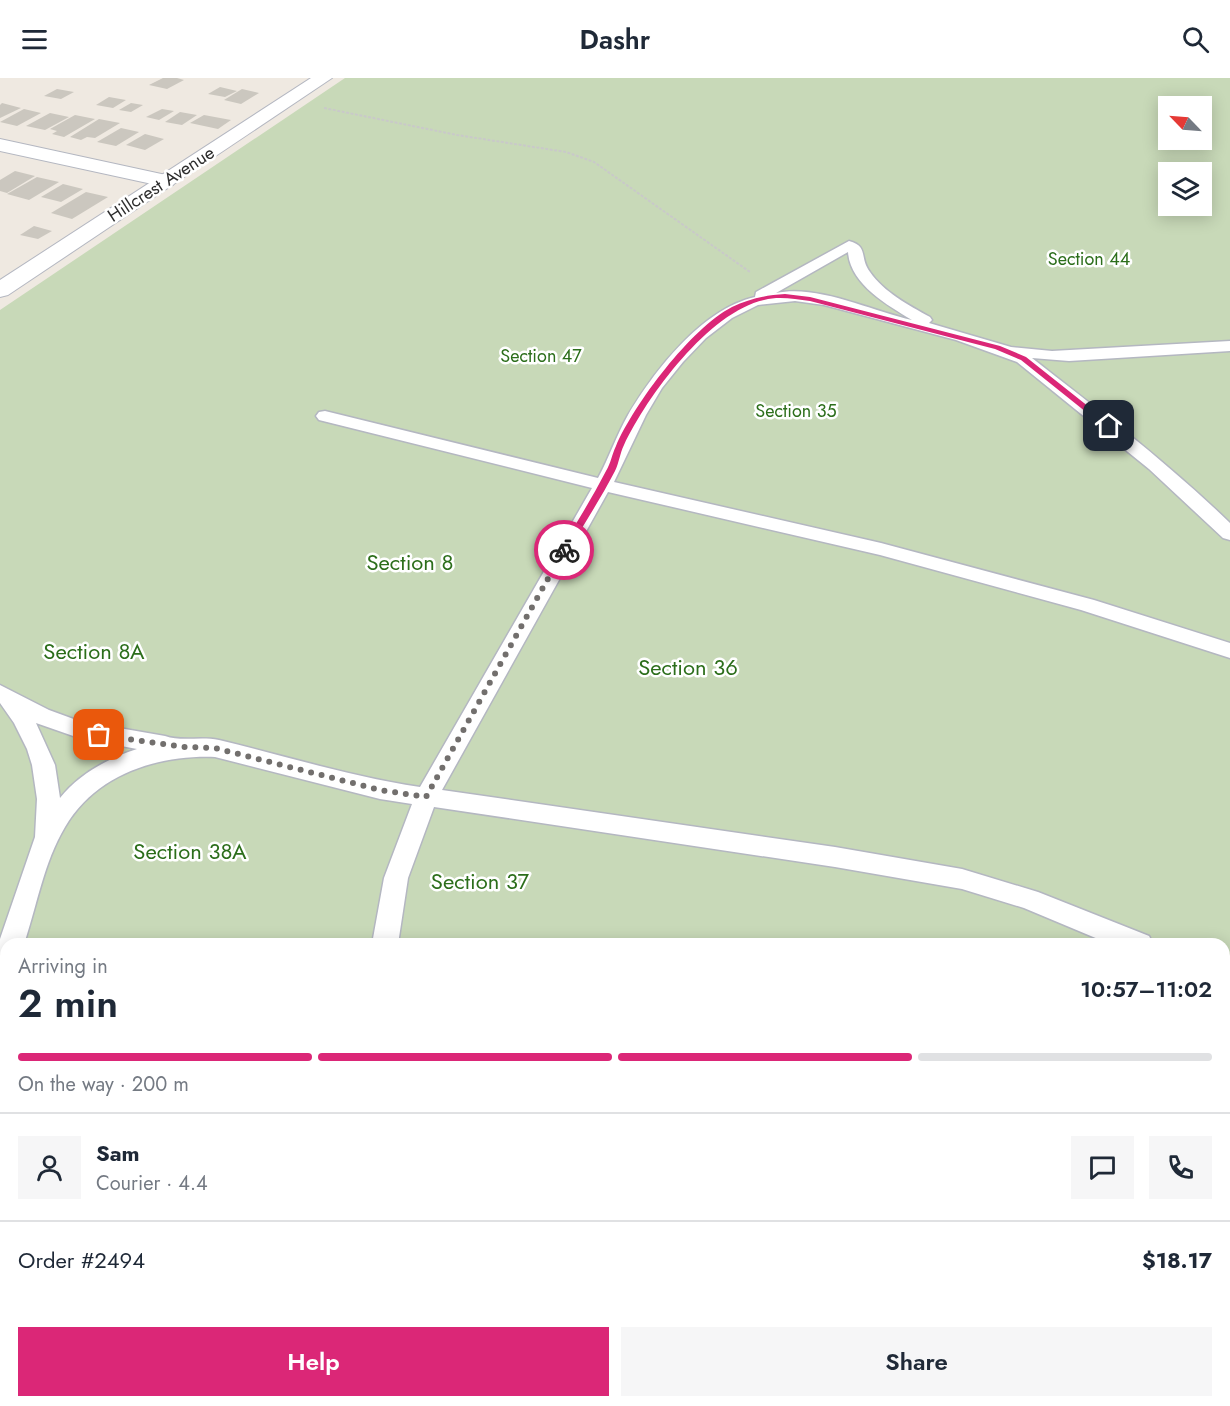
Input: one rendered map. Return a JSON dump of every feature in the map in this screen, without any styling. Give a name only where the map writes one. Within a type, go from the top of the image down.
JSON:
[{"type":"street","name":"Hillcrest Avenue","points":[[0,290],[323,78]]},
{"type":"street","points":[[0,145],[166,181]]},
{"type":"lane","points":[[386,938],[396,878],[426,797],[612,469],[620,445],[646,402],[681,354],[721,318],[849,245],[855,247],[857,264],[863,274],[884,295],[922,319],[968,338]]},
{"type":"lane","points":[[750,302],[775,296],[796,296],[1031,354],[1052,356],[1230,346]]},
{"type":"lane","points":[[985,343],[1023,359],[1047,377],[1162,471],[1230,534]]},
{"type":"lane","points":[[325,416],[602,485],[915,558],[1087,605],[1230,651]]},
{"type":"lane","points":[[1,693],[33,713],[80,731],[118,739],[184,747],[215,748],[380,790],[771,847],[962,879],[1029,899],[1125,938]]},
{"type":"lane","points":[[1,693],[25,721],[42,759],[49,799],[45,842],[13,938]]},
{"type":"lane","points":[[45,842],[65,809],[97,779],[120,763],[184,747]]},
{"type":"path","points":[[289,100],[445,133],[567,152],[594,162],[773,288]]},
{"type":"green space","points":[[345,78],[1230,78],[1230,938],[0,938],[0,310]]},
{"type":"building","points":[[163,78],[184,80],[167,89],[149,85]]},
{"type":"building","points":[[220,87],[237,91],[225,97],[208,94]]},
{"type":"building","points":[[57,89],[74,92],[61,99],[44,96]]},
{"type":"building","points":[[242,89],[259,93],[241,104],[224,100]]},
{"type":"building","points":[[109,97],[126,100],[113,108],[96,105]]},
{"type":"building","points":[[2,103],[21,108],[0,118]]},
{"type":"building","points":[[131,103],[143,105],[131,112],[119,110]]},
{"type":"building","points":[[24,109],[41,113],[17,126],[0,122]]},
{"type":"building","points":[[162,109],[174,111],[159,120],[146,117]]},
{"type":"building","points":[[180,112],[197,115],[182,125],[165,122]]},
{"type":"building","points":[[50,113],[69,117],[45,130],[26,126]]},
{"type":"building","points":[[75,115],[95,119],[64,137],[52,134],[57,131],[50,129]]},
{"type":"building","points":[[204,115],[231,120],[218,129],[190,123]]},
{"type":"building","points":[[99,119],[120,123],[95,138],[87,137],[81,140],[70,137]]},
{"type":"building","points":[[121,128],[139,132],[116,146],[97,142]]},
{"type":"building","points":[[145,134],[164,139],[145,150],[126,145]]},
{"type":"building","points":[[15,171],[35,176],[7,193],[0,191],[0,180]]},
{"type":"building","points":[[37,177],[59,182],[29,200],[7,194]]},
{"type":"building","points":[[63,184],[83,189],[61,202],[41,197]]},
{"type":"building","points":[[86,192],[108,197],[72,219],[51,213]]},
{"type":"building","points":[[34,226],[52,231],[38,239],[20,235]]},
{"type":"way so far","points":[[99,735],[184,747],[215,748],[380,790],[426,797],[564,550]]},
{"type":"route","points":[[564,550],[612,469],[620,445],[669,369],[694,340],[721,318],[734,309],[762,298],[796,296],[998,347],[1023,359],[1109,426]]},
{"type":"park label","name":"Section 44","points":[[1089,259]]},
{"type":"park label","name":"Section 47","points":[[541,356]]},
{"type":"park label","name":"Section 35","points":[[796,411]]},
{"type":"park label","name":"Section 8","points":[[410,562]]},
{"type":"park label","name":"Section 8A","points":[[94,651]]},
{"type":"park label","name":"Section 36","points":[[688,667]]},
{"type":"park label","name":"Section 38A","points":[[190,851]]},
{"type":"park label","name":"Section 37","points":[[480,881]]}]
